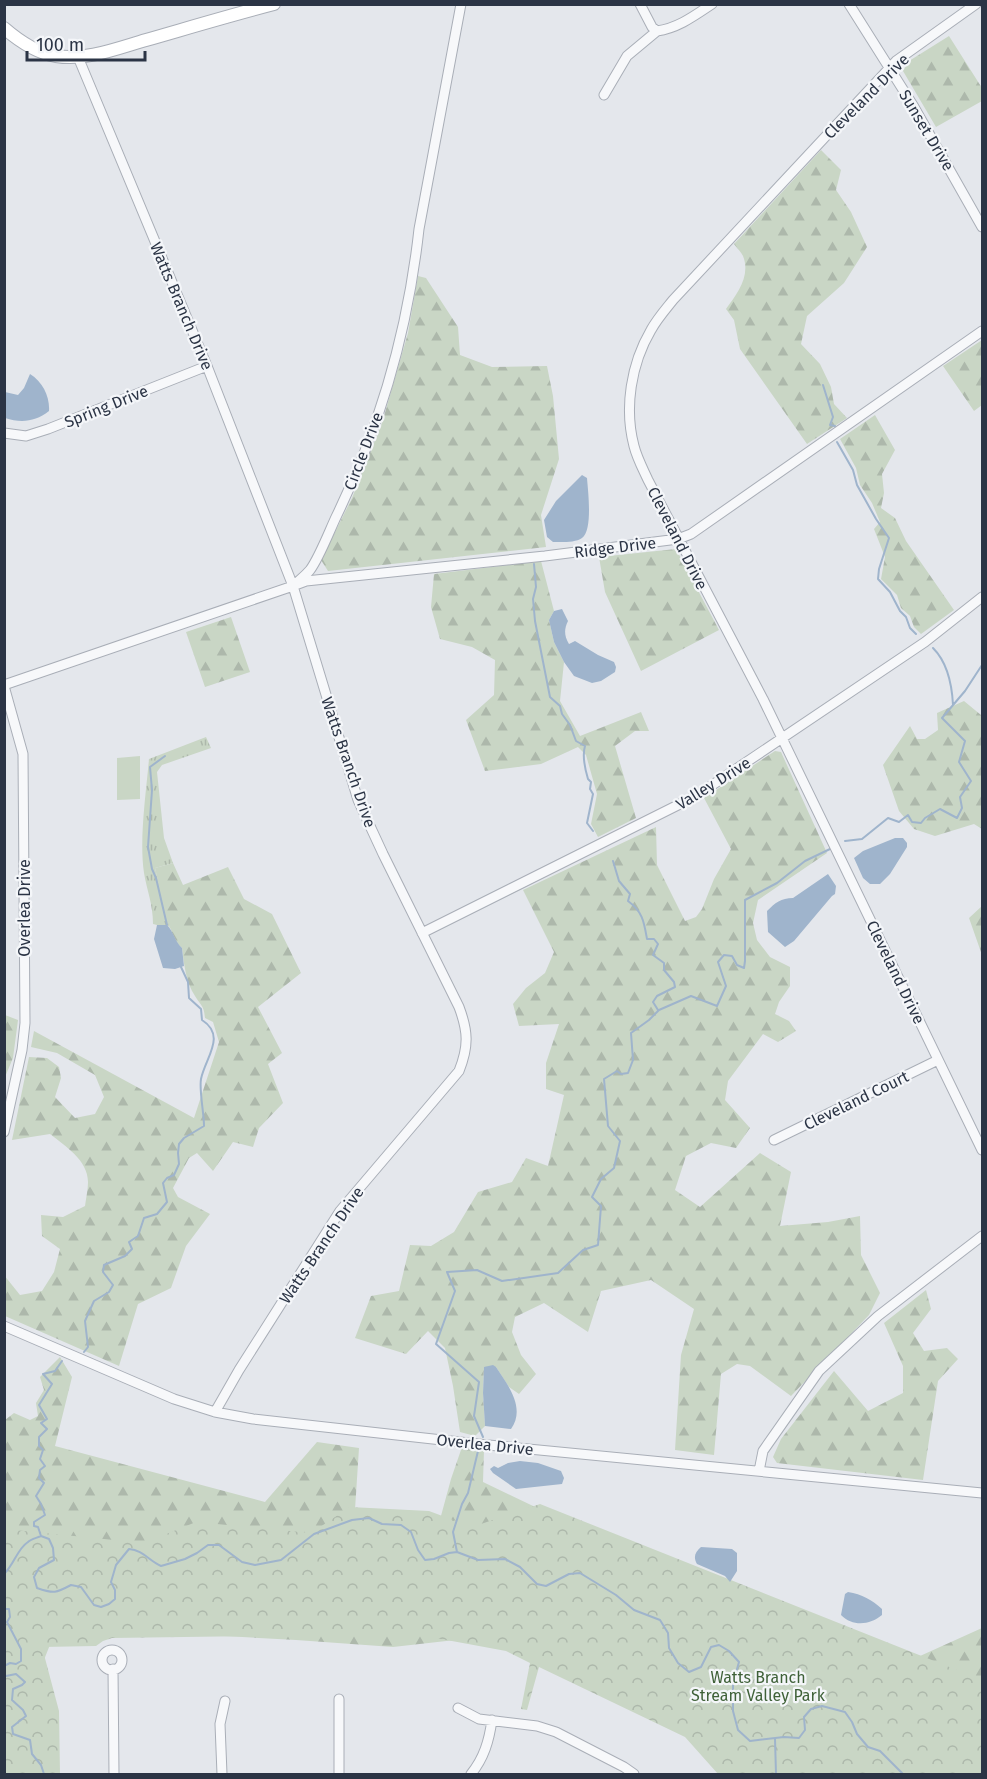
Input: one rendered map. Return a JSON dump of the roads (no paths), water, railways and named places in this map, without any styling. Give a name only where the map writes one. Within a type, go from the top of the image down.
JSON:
[{"type":"main road","points":[[4,28],[35,50],[56,56],[78,57],[113,50],[274,4]]},
{"type":"street","name":"Circle Drive","points":[[293,586],[309,570],[339,511],[370,438],[387,388],[415,266],[419,229],[461,4]]},
{"type":"street","points":[[640,4],[652,27],[657,31]]},
{"type":"street","points":[[604,95],[627,56],[657,31],[684,23],[712,4]]},
{"type":"street","name":"Sunset Drive","points":[[849,4],[982,226]]},
{"type":"street","name":"Cleveland Drive","points":[[976,4],[896,61],[673,300],[644,342],[631,388],[630,413],[634,447],[678,539],[782,738],[982,1150]]},
{"type":"street","name":"Watts Branch Drive","points":[[78,57],[207,366],[293,586],[358,800],[382,855],[459,1006],[467,1036],[466,1049],[459,1071],[340,1211],[215,1412]]},
{"type":"street","name":"Ridge Drive","points":[[293,586],[306,581],[544,556],[678,539],[691,534],[982,330]]},
{"type":"street","name":"Spring Drive","points":[[4,433],[26,436],[48,429],[207,366]]},
{"type":"street","points":[[4,685],[293,586]]},
{"type":"street","name":"Valley Drive","points":[[422,933],[696,796],[925,642],[982,597]]},
{"type":"street","name":"Overlea Drive","points":[[4,685],[23,754],[25,1023],[22,1050],[4,1132]]},
{"type":"street","name":"Cleveland Court","points":[[774,1140],[938,1060]]},
{"type":"street","points":[[759,1471],[763,1451],[819,1371],[878,1316],[982,1236]]},
{"type":"street","name":"Overlea Drive","points":[[4,1326],[174,1399],[215,1412],[272,1422],[982,1493]]},
{"type":"street","points":[[113,1669],[114,1774]]},
{"type":"street","points":[[339,1699],[339,1774]]},
{"type":"street","points":[[222,1774],[220,1724],[225,1701]]},
{"type":"street","points":[[458,1707],[479,1719],[537,1726],[556,1732],[634,1774]]},
{"type":"street","points":[[471,1774],[482,1758],[489,1740],[492,1720]]},
{"type":"water","points":[[30,374],[45,390],[49,411],[28,420],[17,421],[5,418],[5,392],[18,395]]},
{"type":"water","points":[[582,475],[587,478],[589,501],[589,519],[585,534],[576,541],[553,542],[547,537],[544,520],[556,501]]},
{"type":"water","points":[[562,609],[568,621],[565,632],[569,644],[575,641],[614,662],[615,672],[601,681],[592,683],[574,676],[554,642],[549,620],[554,611]]},
{"type":"water","points":[[895,838],[903,838],[907,847],[890,874],[880,884],[870,884],[863,878],[854,858],[863,851]]},
{"type":"water","points":[[828,874],[836,886],[835,894],[794,941],[785,947],[768,932],[767,911],[778,902],[793,898]]},
{"type":"water","points":[[157,925],[167,925],[171,931],[182,948],[184,966],[175,969],[163,968],[154,939]]},
{"type":"water","points":[[493,1365],[514,1397],[517,1413],[511,1429],[485,1426],[484,1367]]},
{"type":"water","points":[[520,1461],[538,1463],[561,1471],[564,1478],[562,1484],[516,1489],[490,1469],[494,1466],[498,1468]]},
{"type":"water","points":[[701,1547],[732,1549],[737,1553],[737,1571],[730,1582],[725,1576],[697,1564],[695,1555]]},
{"type":"water","points":[[848,1592],[874,1603],[882,1609],[882,1615],[867,1623],[856,1623],[846,1619],[841,1615],[845,1594]]},
{"type":"waterway","points":[[823,385],[833,417],[830,425],[835,426]]},
{"type":"waterway","points":[[837,442],[853,470],[857,485],[889,538],[878,579],[890,592],[900,611],[906,617],[910,628],[916,634]]},
{"type":"waterway","points":[[534,564],[535,621],[550,697],[560,706],[576,741],[585,746],[585,767],[593,794],[587,823],[593,831]]},
{"type":"waterway","points":[[933,648],[948,674],[953,705]]},
{"type":"waterway","points":[[845,841],[862,839],[888,818],[899,822],[908,815],[912,822],[921,823],[940,809],[957,818],[962,808],[960,797],[971,781],[959,762],[965,741],[942,718],[965,691],[982,665]]},
{"type":"waterway","points":[[165,756],[150,767],[152,790],[148,847],[167,925]]},
{"type":"waterway","points":[[483,1437],[474,1416],[479,1382],[436,1344],[455,1291],[447,1272],[477,1270],[502,1281],[558,1273],[583,1250],[598,1245],[601,1206],[592,1197],[601,1179],[614,1168],[620,1141],[608,1126],[604,1079],[617,1071],[621,1074],[628,1073],[633,1060],[631,1033],[659,1010],[691,996],[717,1006],[726,986],[718,962],[724,955],[732,956],[737,965],[744,968],[745,900],[777,883],[805,861],[830,849]]},
{"type":"waterway","points":[[613,861],[619,881],[630,894],[628,901],[637,909],[642,918],[647,939],[654,939],[658,944],[653,955],[664,963],[664,970],[674,982],[675,987],[657,996],[653,1002],[658,1010]]},
{"type":"waterway","points":[[84,1352],[88,1347],[85,1321],[94,1301],[109,1292],[113,1285],[103,1272],[104,1265],[125,1256],[132,1249],[129,1242],[138,1236],[144,1218],[157,1214],[167,1202],[163,1183],[174,1175],[179,1164],[179,1144],[184,1138],[204,1126],[201,1079],[212,1048],[213,1033],[202,1020],[201,1009],[189,998],[188,982],[181,967]]},
{"type":"waterway","points":[[41,1536],[34,1522],[45,1515],[36,1496],[44,1483],[39,1478],[40,1470],[45,1466],[40,1459],[43,1450],[39,1446],[39,1437],[47,1429],[41,1423],[47,1419],[39,1405],[52,1384],[43,1374],[55,1371],[62,1361]]},
{"type":"waterway","points":[[457,1552],[453,1532],[468,1493],[478,1451]]},
{"type":"waterway","points":[[4,1574],[24,1545],[41,1536],[49,1539],[53,1548],[54,1560],[39,1568],[34,1577],[37,1588],[55,1592],[71,1585],[81,1587],[94,1605],[101,1607],[115,1599],[115,1590],[111,1582],[116,1565],[129,1549],[142,1553],[161,1566],[185,1559],[208,1545],[219,1545],[242,1562],[255,1565],[281,1560],[314,1534],[352,1520],[369,1518],[382,1524],[401,1525],[411,1532],[425,1560],[457,1552],[478,1560],[505,1559],[520,1567],[537,1584],[546,1586],[569,1574],[580,1573],[616,1595],[634,1610],[660,1620],[668,1633],[669,1648],[678,1663],[689,1672],[701,1667],[711,1647],[719,1645],[729,1651],[739,1662],[733,1683],[733,1711],[738,1730],[750,1741],[784,1737],[799,1738],[805,1730],[804,1717],[811,1709],[822,1706],[845,1712],[857,1734],[868,1747],[880,1751],[903,1774]]},
{"type":"waterway","points":[[4,1609],[9,1609],[10,1617],[7,1622],[21,1649],[21,1661],[4,1666]]},
{"type":"waterway","points":[[4,1674],[6,1676],[16,1674],[25,1682],[13,1689],[12,1700],[26,1716],[12,1727],[13,1734],[30,1740],[32,1754],[41,1765],[44,1774]]},
{"type":"waterway","points":[[775,1739],[776,1774]]},
{"type":"park label","name":"Watts Branch Stream Valley Park","points":[[758,1686]]}]
